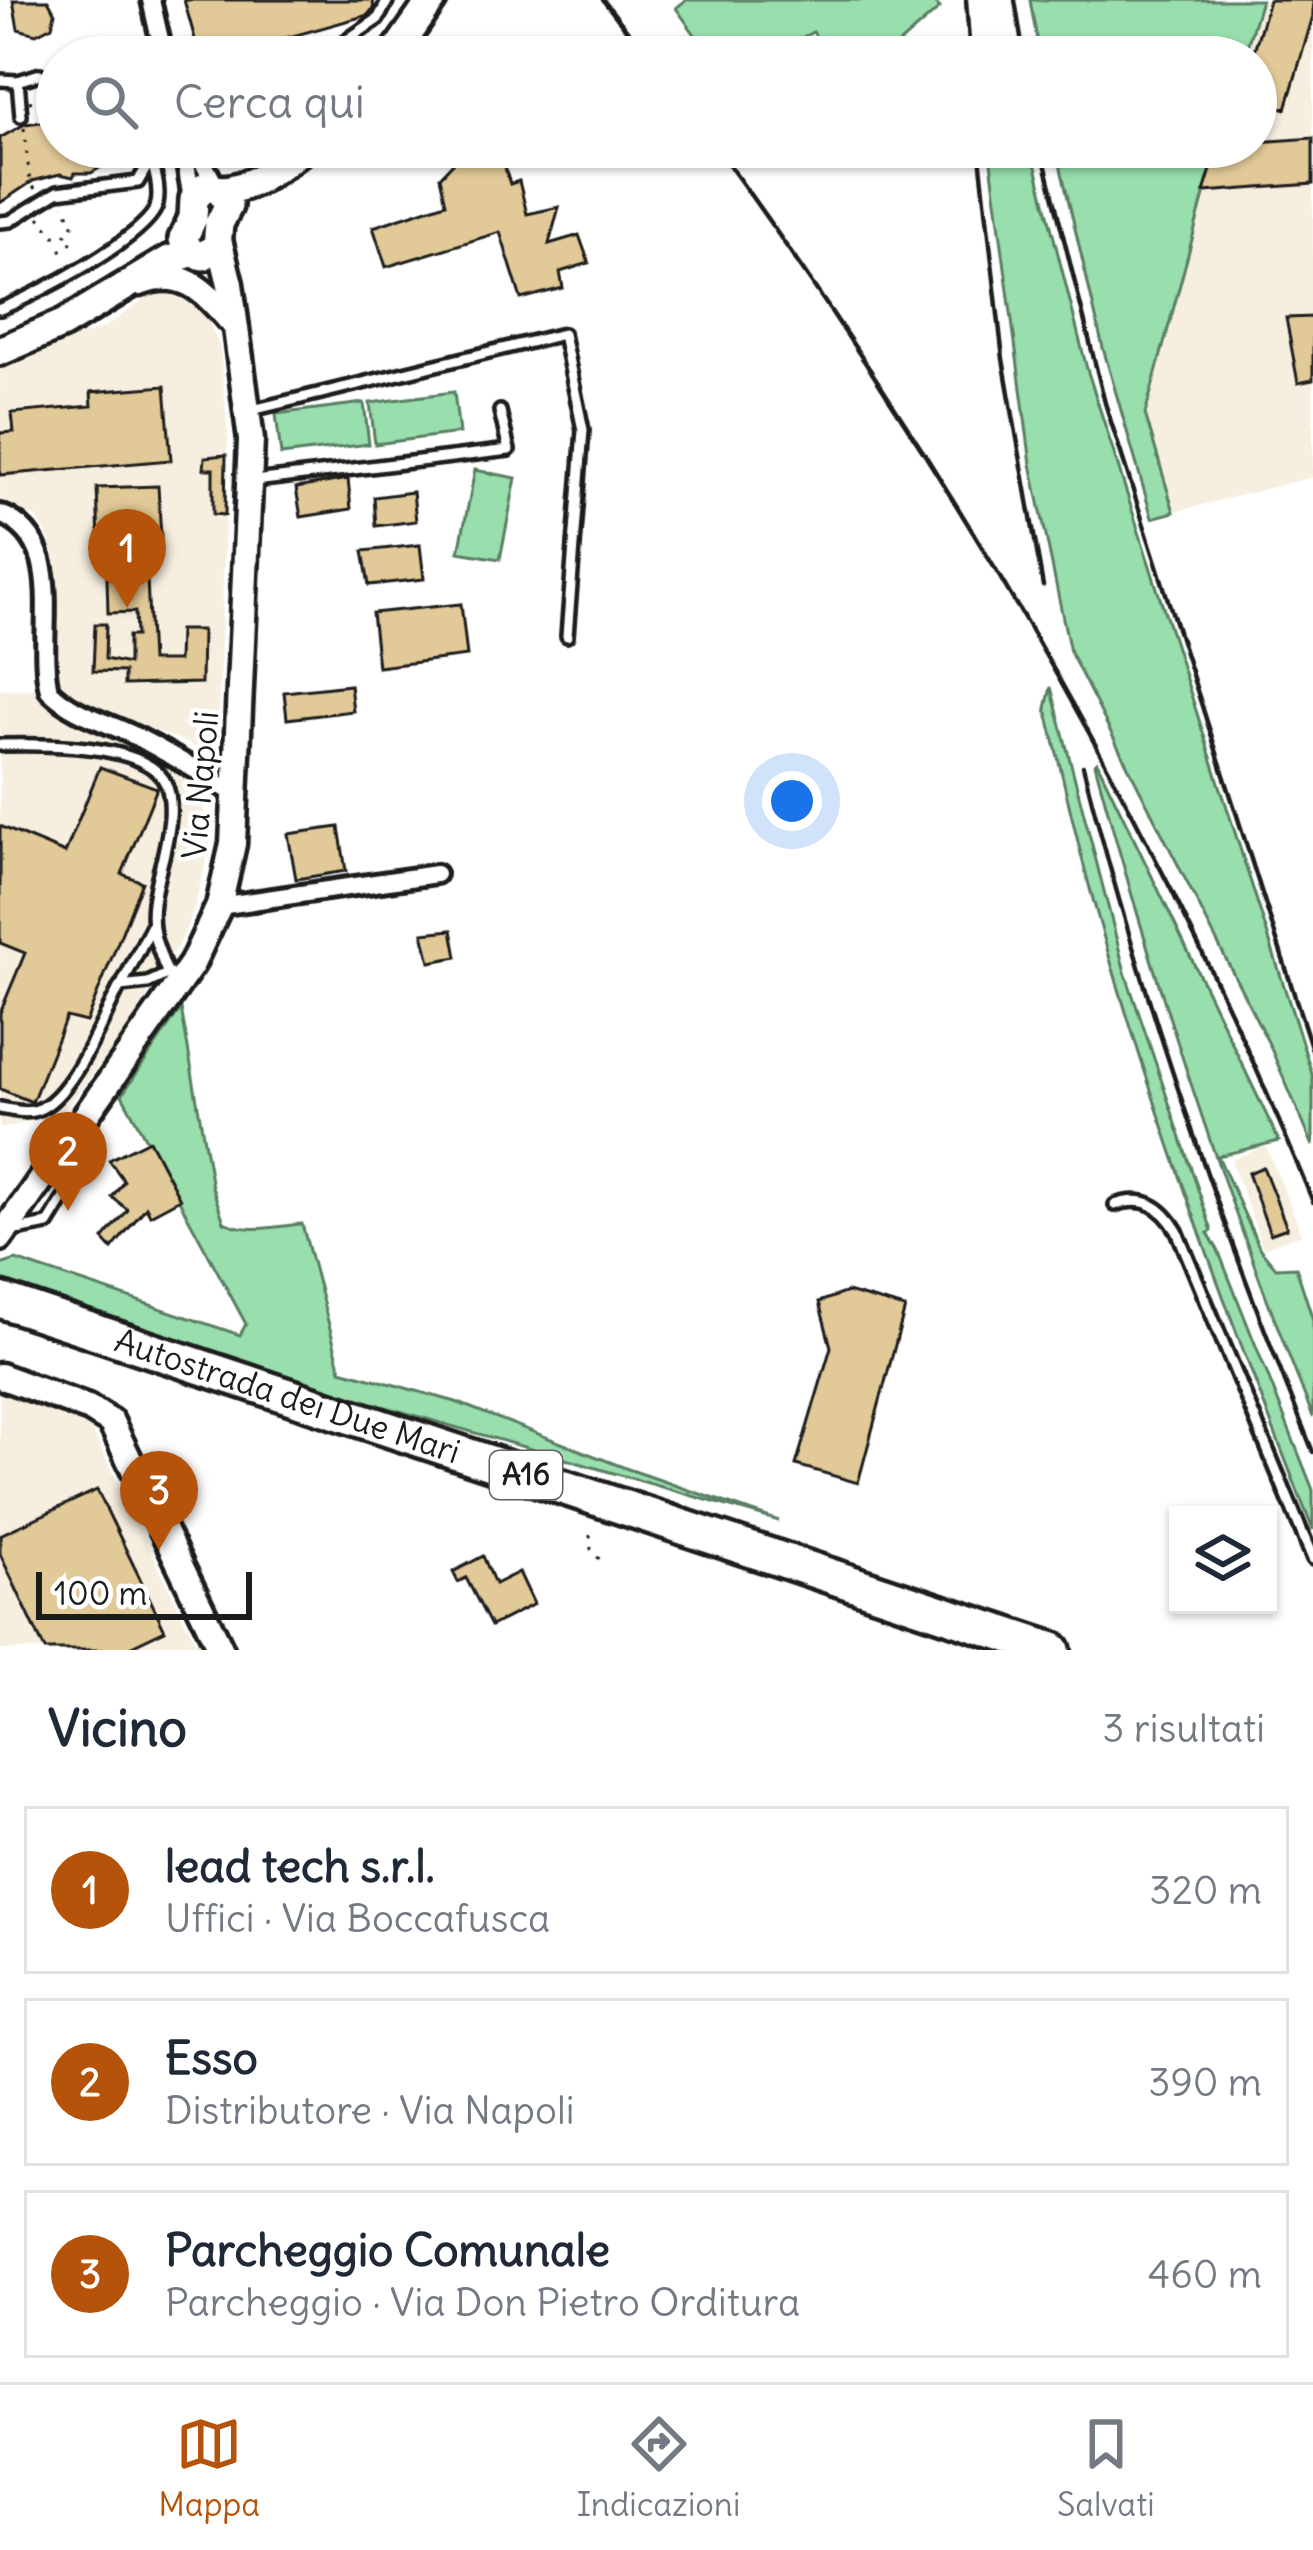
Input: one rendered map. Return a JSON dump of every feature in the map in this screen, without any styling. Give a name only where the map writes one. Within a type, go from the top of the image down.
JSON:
[{"type":"highway","name":"Autostrada dei Due Mari","points":[[0,1300],[1053,1650]]},
{"type":"highway","name":"Autostrada dei Due Mari","points":[[0,1320],[992,1650]]},
{"type":"main road","points":[[407,36],[432,0]]},
{"type":"main road","points":[[0,351],[63,324],[276,168]]},
{"type":"main road","points":[[127,288],[169,260],[206,222]]},
{"type":"main road","name":"Via Napoli","points":[[3,1235],[69,1142],[173,978],[207,937],[233,844],[249,482],[247,411],[234,331],[217,282],[206,222]]},
{"type":"main road","points":[[97,301],[153,278],[183,278],[202,289],[234,331]]},
{"type":"main road","points":[[0,1376],[90,1409],[111,1422],[221,1650]]},
{"type":"street","points":[[151,0],[159,36]]},
{"type":"street","name":"Via Napoli","points":[[189,168],[206,222]]},
{"type":"street","name":"Via Napoli","points":[[198,168],[206,222]]},
{"type":"street","points":[[0,514],[25,527],[44,566],[49,690],[89,719],[136,736],[237,795]]},
{"type":"street","points":[[219,906],[436,874]]},
{"type":"lane","points":[[354,36],[378,20],[388,0]]},
{"type":"lane","points":[[0,80],[36,75]]},
{"type":"lane","points":[[17,81],[22,120]]},
{"type":"lane","points":[[0,222],[10,221],[57,192],[138,182],[146,168]]},
{"type":"lane","points":[[0,309],[71,272],[149,220],[158,191],[153,168]]},
{"type":"lane","points":[[247,411],[563,334],[583,430],[567,636]]},
{"type":"lane","points":[[249,482],[508,450],[500,411]]},
{"type":"lane","points":[[0,745],[77,746],[150,766],[163,777],[170,820],[152,903],[152,927],[173,978],[121,986]]},
{"type":"lane","points":[[0,1108],[34,1111],[52,1102],[67,1084],[152,927]]},
{"type":"lane","points":[[1114,1205],[1146,1202],[1164,1209],[1177,1231],[1313,1559]]},
{"type":"path","points":[[22,120],[30,182]]},
{"type":"path","points":[[32,208],[54,236],[69,235]]},
{"type":"path","points":[[69,235],[70,215]]},
{"type":"path","points":[[60,251],[73,242],[69,235]]},
{"type":"path","points":[[590,1535],[591,1549],[601,1561]]},
{"type":"shaded area","points":[[1261,0],[1313,0],[1313,477],[1174,512],[1145,414],[1211,168],[1277,168],[1277,36],[1250,36]]},
{"type":"shaded area","points":[[161,288],[190,298],[206,314],[220,349],[228,433],[217,755],[74,698],[60,684],[55,557],[35,517],[0,501],[0,367],[105,327]]},
{"type":"shaded area","points":[[39,689],[57,713],[83,728],[173,762],[203,805],[210,845],[183,936],[125,1033],[54,1123],[43,1118],[0,1129],[0,690]]},
{"type":"shaded area","points":[[1266,1146],[1302,1234],[1263,1248],[1231,1160]]},
{"type":"shaded area","points":[[0,1390],[89,1424],[195,1641],[209,1634],[216,1650],[0,1650]]},
{"type":"green space","points":[[686,0],[932,0],[940,8],[908,36],[816,36],[813,32],[805,36],[696,36],[676,8]]},
{"type":"green space","points":[[1030,0],[1261,0],[1250,36],[1036,36]]},
{"type":"green space","points":[[992,168],[1036,168],[1087,369],[1313,1077],[1313,1146],[1269,1044],[1070,652],[1031,464]]},
{"type":"green space","points":[[1061,168],[1211,168],[1145,414],[1174,512],[1152,518],[1103,348]]},
{"type":"green space","points":[[454,392],[459,433],[375,444],[370,403]]},
{"type":"green space","points":[[364,403],[369,444],[281,455],[276,414]]},
{"type":"green space","points":[[475,470],[516,478],[500,559],[459,552]]},
{"type":"green space","points":[[1051,687],[1125,972],[1212,1231],[1208,1233],[1313,1490],[1313,1530],[1221,1291],[1138,1049],[1072,819],[1046,708]]},
{"type":"green space","points":[[1097,762],[1279,1141],[1218,1156],[1260,1249],[1276,1268],[1296,1267],[1313,1320],[1313,1417],[1194,1094],[1142,930]]},
{"type":"green space","points":[[181,1008],[212,1187],[224,1222],[253,1228],[302,1224],[341,1370],[456,1402],[779,1521],[279,1376],[0,1279],[0,1265],[16,1260],[240,1335],[246,1324],[122,1095]]},
{"type":"building","points":[[13,0],[48,0],[55,13],[52,26],[36,34],[18,29]]},
{"type":"building","points":[[184,0],[372,0],[374,7],[368,15],[293,36],[194,36]]},
{"type":"building","points":[[1269,0],[1313,0],[1313,16],[1286,109],[1277,106],[1277,36],[1258,36]]},
{"type":"building","points":[[36,123],[36,168],[100,168],[73,177],[60,174],[33,181],[0,203],[0,138]]},
{"type":"building","points":[[1313,138],[1313,184],[1204,192],[1211,168],[1277,168],[1277,141]]},
{"type":"building","points":[[448,168],[505,168],[510,184],[519,181],[527,214],[559,207],[549,244],[579,235],[589,263],[560,272],[563,288],[521,299],[500,232],[386,267],[373,227],[446,203],[440,177]]},
{"type":"building","points":[[1313,317],[1313,380],[1298,383],[1286,318]]},
{"type":"building","points":[[165,386],[171,460],[0,475],[0,433],[14,432],[12,413],[92,406],[91,392]]},
{"type":"building","points":[[226,455],[225,515],[213,514],[213,469],[204,469],[205,457]]},
{"type":"building","points":[[348,479],[351,509],[301,517],[296,488]]},
{"type":"building","points":[[158,486],[161,538],[145,539],[151,661],[178,661],[179,630],[202,630],[201,683],[124,685],[124,672],[93,671],[95,624],[106,624],[105,659],[128,664],[128,636],[136,636],[135,612],[108,613],[106,542],[99,542],[97,488]]},
{"type":"building","points":[[413,492],[416,521],[376,526],[374,497]]},
{"type":"building","points":[[420,545],[424,579],[369,585],[363,551]]},
{"type":"building","points":[[461,604],[467,656],[378,667],[372,613]]},
{"type":"building","points":[[350,685],[353,711],[287,719],[284,692]]},
{"type":"building","points":[[100,767],[157,788],[122,874],[142,882],[86,1022],[66,1017],[32,1102],[0,1089],[0,1013],[25,953],[0,943],[0,826],[65,853]]},
{"type":"building","points":[[339,827],[346,871],[296,879],[288,834]]},
{"type":"building","points":[[452,930],[457,957],[430,962],[423,933]]},
{"type":"building","points":[[149,1140],[180,1199],[150,1215],[146,1207],[112,1249],[103,1239],[128,1210],[112,1197],[124,1181],[109,1160]]},
{"type":"building","points":[[1263,1167],[1287,1228],[1270,1234],[1248,1173]]},
{"type":"building","points":[[847,1292],[905,1308],[858,1483],[796,1465],[831,1347],[819,1302]]},
{"type":"building","points":[[97,1490],[165,1630],[123,1650],[45,1650],[0,1554],[0,1535]]},
{"type":"building","points":[[483,1556],[495,1584],[519,1572],[534,1604],[491,1626],[466,1578],[458,1582],[453,1572]]},
{"type":"railway","points":[[603,0],[631,36]]},
{"type":"railway","points":[[966,0],[969,36]]},
{"type":"railway","points":[[1015,0],[1021,36]]},
{"type":"railway","points":[[731,168],[888,397],[1046,656],[1189,925],[1313,1202]]},
{"type":"railway","points":[[981,168],[1003,359],[1043,586]]},
{"type":"railway","points":[[1046,168],[1105,403],[1313,1053]]},
{"type":"railway","points":[[1083,766],[1131,941],[1186,1113],[1313,1452]]},
{"type":"place","name":"lead tech s.r.l.","points":[[127,608]]},
{"type":"place","name":"Esso","points":[[68,1211]]},
{"type":"place","name":"Parcheggio Comunale","points":[[159,1550]]}]
